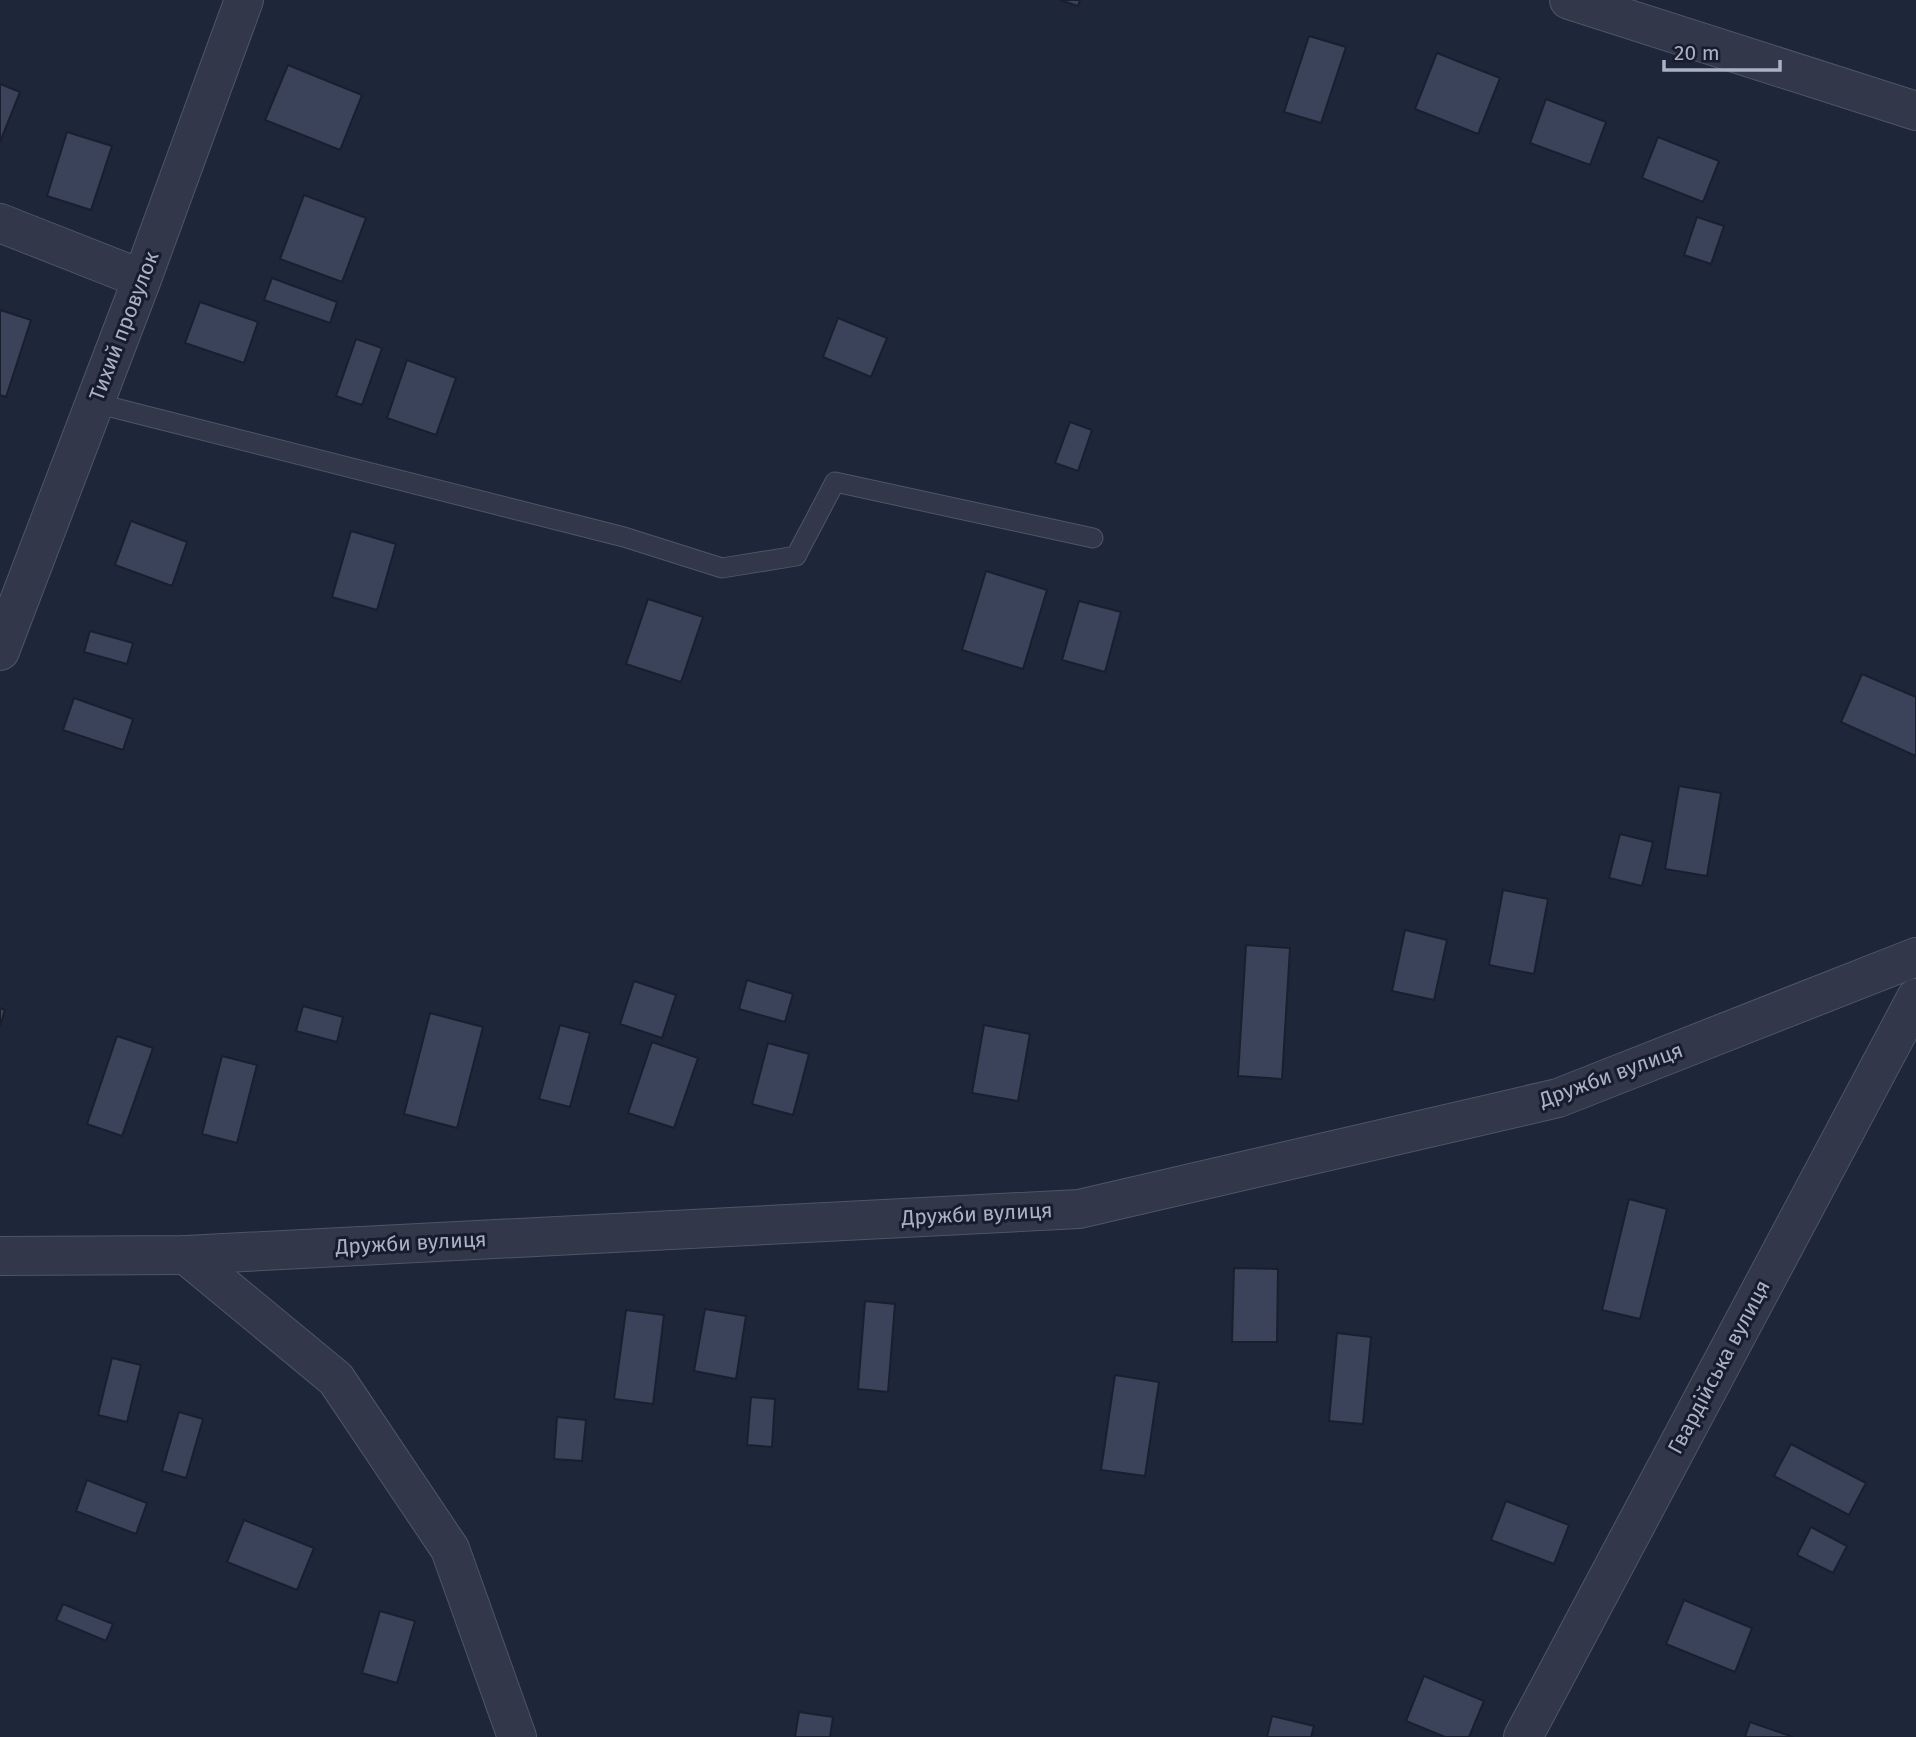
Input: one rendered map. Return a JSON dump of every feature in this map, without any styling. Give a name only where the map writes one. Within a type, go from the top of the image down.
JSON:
[{"type":"street","name":"Тихий провулок","points":[[0,651],[142,279],[244,0]]},
{"type":"street","points":[[1569,0],[1916,111]]},
{"type":"street","points":[[0,223],[142,279]]},
{"type":"street","name":"Дружби вулиця","points":[[0,1256],[186,1255],[1079,1209],[1558,1098],[1916,957]]},
{"type":"street","name":"Гвардійська вулиця","points":[[1523,1737],[1916,998]]},
{"type":"street","points":[[186,1255],[337,1379],[450,1549],[517,1737]]},
{"type":"lane","points":[[95,403],[624,537],[722,568],[796,556],[835,482],[1093,538]]},
{"type":"building","points":[[1060,0],[1080,0],[1078,6]]},
{"type":"building","points":[[1309,36],[1346,47],[1321,123],[1284,112]]},
{"type":"building","points":[[1437,53],[1500,78],[1478,134],[1415,109]]},
{"type":"building","points":[[288,65],[362,95],[340,150],[265,120]]},
{"type":"building","points":[[0,84],[20,92],[0,142]]},
{"type":"building","points":[[1546,99],[1606,122],[1590,165],[1530,143]]},
{"type":"building","points":[[67,132],[112,146],[91,210],[47,196]]},
{"type":"building","points":[[1658,137],[1719,161],[1703,202],[1642,178]]},
{"type":"building","points":[[304,195],[366,218],[342,282],[280,259]]},
{"type":"building","points":[[1697,217],[1724,226],[1711,264],[1684,255]]},
{"type":"building","points":[[272,278],[337,302],[330,323],[264,300]]},
{"type":"building","points":[[200,302],[258,322],[244,363],[185,343]]},
{"type":"building","points":[[0,310],[31,320],[6,397],[0,395]]},
{"type":"building","points":[[838,318],[887,338],[871,377],[823,357]]},
{"type":"building","points":[[356,339],[382,348],[362,405],[336,396]]},
{"type":"building","points":[[407,360],[456,378],[436,435],[387,418]]},
{"type":"building","points":[[1070,422],[1092,430],[1078,471],[1055,463]]},
{"type":"building","points":[[131,521],[187,542],[172,586],[115,565]]},
{"type":"building","points":[[351,531],[396,544],[377,610],[332,597]]},
{"type":"building","points":[[986,571],[1047,590],[1023,669],[962,650]]},
{"type":"building","points":[[648,599],[703,617],[681,682],[626,664]]},
{"type":"building","points":[[1079,601],[1121,612],[1105,672],[1062,660]]},
{"type":"building","points":[[90,631],[133,643],[127,664],[84,652]]},
{"type":"building","points":[[1862,674],[1916,697],[1916,756],[1841,722]]},
{"type":"building","points":[[74,698],[133,719],[123,750],[63,730]]},
{"type":"building","points":[[1679,786],[1721,793],[1707,876],[1665,869]]},
{"type":"building","points":[[1620,834],[1653,842],[1642,886],[1609,878]]},
{"type":"building","points":[[1503,890],[1548,899],[1534,974],[1489,965]]},
{"type":"building","points":[[1405,930],[1447,940],[1434,1000],[1392,991]]},
{"type":"building","points":[[1246,945],[1290,948],[1282,1079],[1238,1076]]},
{"type":"building","points":[[747,980],[793,994],[785,1022],[739,1009]]},
{"type":"building","points":[[634,981],[676,995],[662,1038],[620,1024]]},
{"type":"building","points":[[303,1006],[343,1017],[337,1042],[296,1031]]},
{"type":"building","points":[[0,1008],[5,1010],[0,1026]]},
{"type":"building","points":[[430,1013],[483,1027],[457,1128],[404,1114]]},
{"type":"building","points":[[560,1025],[590,1033],[570,1107],[539,1099]]},
{"type":"building","points":[[984,1025],[1030,1034],[1018,1101],[972,1093]]},
{"type":"building","points":[[117,1036],[153,1048],[122,1136],[87,1124]]},
{"type":"building","points":[[652,1042],[698,1058],[674,1128],[628,1113]]},
{"type":"building","points":[[768,1043],[809,1054],[793,1115],[752,1104]]},
{"type":"building","points":[[222,1056],[257,1065],[237,1143],[202,1134]]},
{"type":"building","points":[[1629,1199],[1667,1209],[1640,1319],[1602,1310]]},
{"type":"building","points":[[1234,1268],[1278,1269],[1277,1342],[1232,1342]]},
{"type":"building","points":[[865,1301],[895,1304],[888,1392],[858,1389]]},
{"type":"building","points":[[705,1309],[746,1316],[736,1379],[694,1371]]},
{"type":"building","points":[[626,1310],[664,1315],[653,1404],[614,1399]]},
{"type":"building","points":[[1337,1333],[1371,1337],[1363,1424],[1329,1421]]},
{"type":"building","points":[[112,1358],[141,1365],[127,1422],[98,1415]]},
{"type":"building","points":[[1115,1375],[1159,1382],[1145,1476],[1101,1470]]},
{"type":"building","points":[[751,1397],[775,1399],[772,1447],[747,1445]]},
{"type":"building","points":[[179,1412],[203,1419],[186,1478],[162,1471]]},
{"type":"building","points":[[557,1417],[586,1420],[582,1461],[554,1459]]},
{"type":"building","points":[[1791,1444],[1866,1483],[1849,1515],[1774,1476]]},
{"type":"building","points":[[87,1480],[147,1503],[136,1534],[76,1511]]},
{"type":"building","points":[[1506,1501],[1569,1525],[1554,1564],[1491,1540]]},
{"type":"building","points":[[244,1520],[314,1548],[297,1590],[227,1562]]},
{"type":"building","points":[[1811,1527],[1847,1546],[1833,1573],[1797,1555]]},
{"type":"building","points":[[1684,1600],[1752,1628],[1735,1672],[1666,1644]]},
{"type":"building","points":[[63,1604],[113,1624],[106,1641],[56,1620]]},
{"type":"building","points":[[380,1611],[415,1621],[397,1683],[362,1673]]},
{"type":"building","points":[[1424,1676],[1484,1701],[1469,1737],[1445,1737],[1406,1721]]},
{"type":"building","points":[[799,1712],[833,1717],[830,1737],[795,1737]]},
{"type":"building","points":[[1272,1716],[1314,1726],[1311,1737],[1267,1737]]},
{"type":"building","points":[[1750,1722],[1793,1737],[1745,1737]]}]
